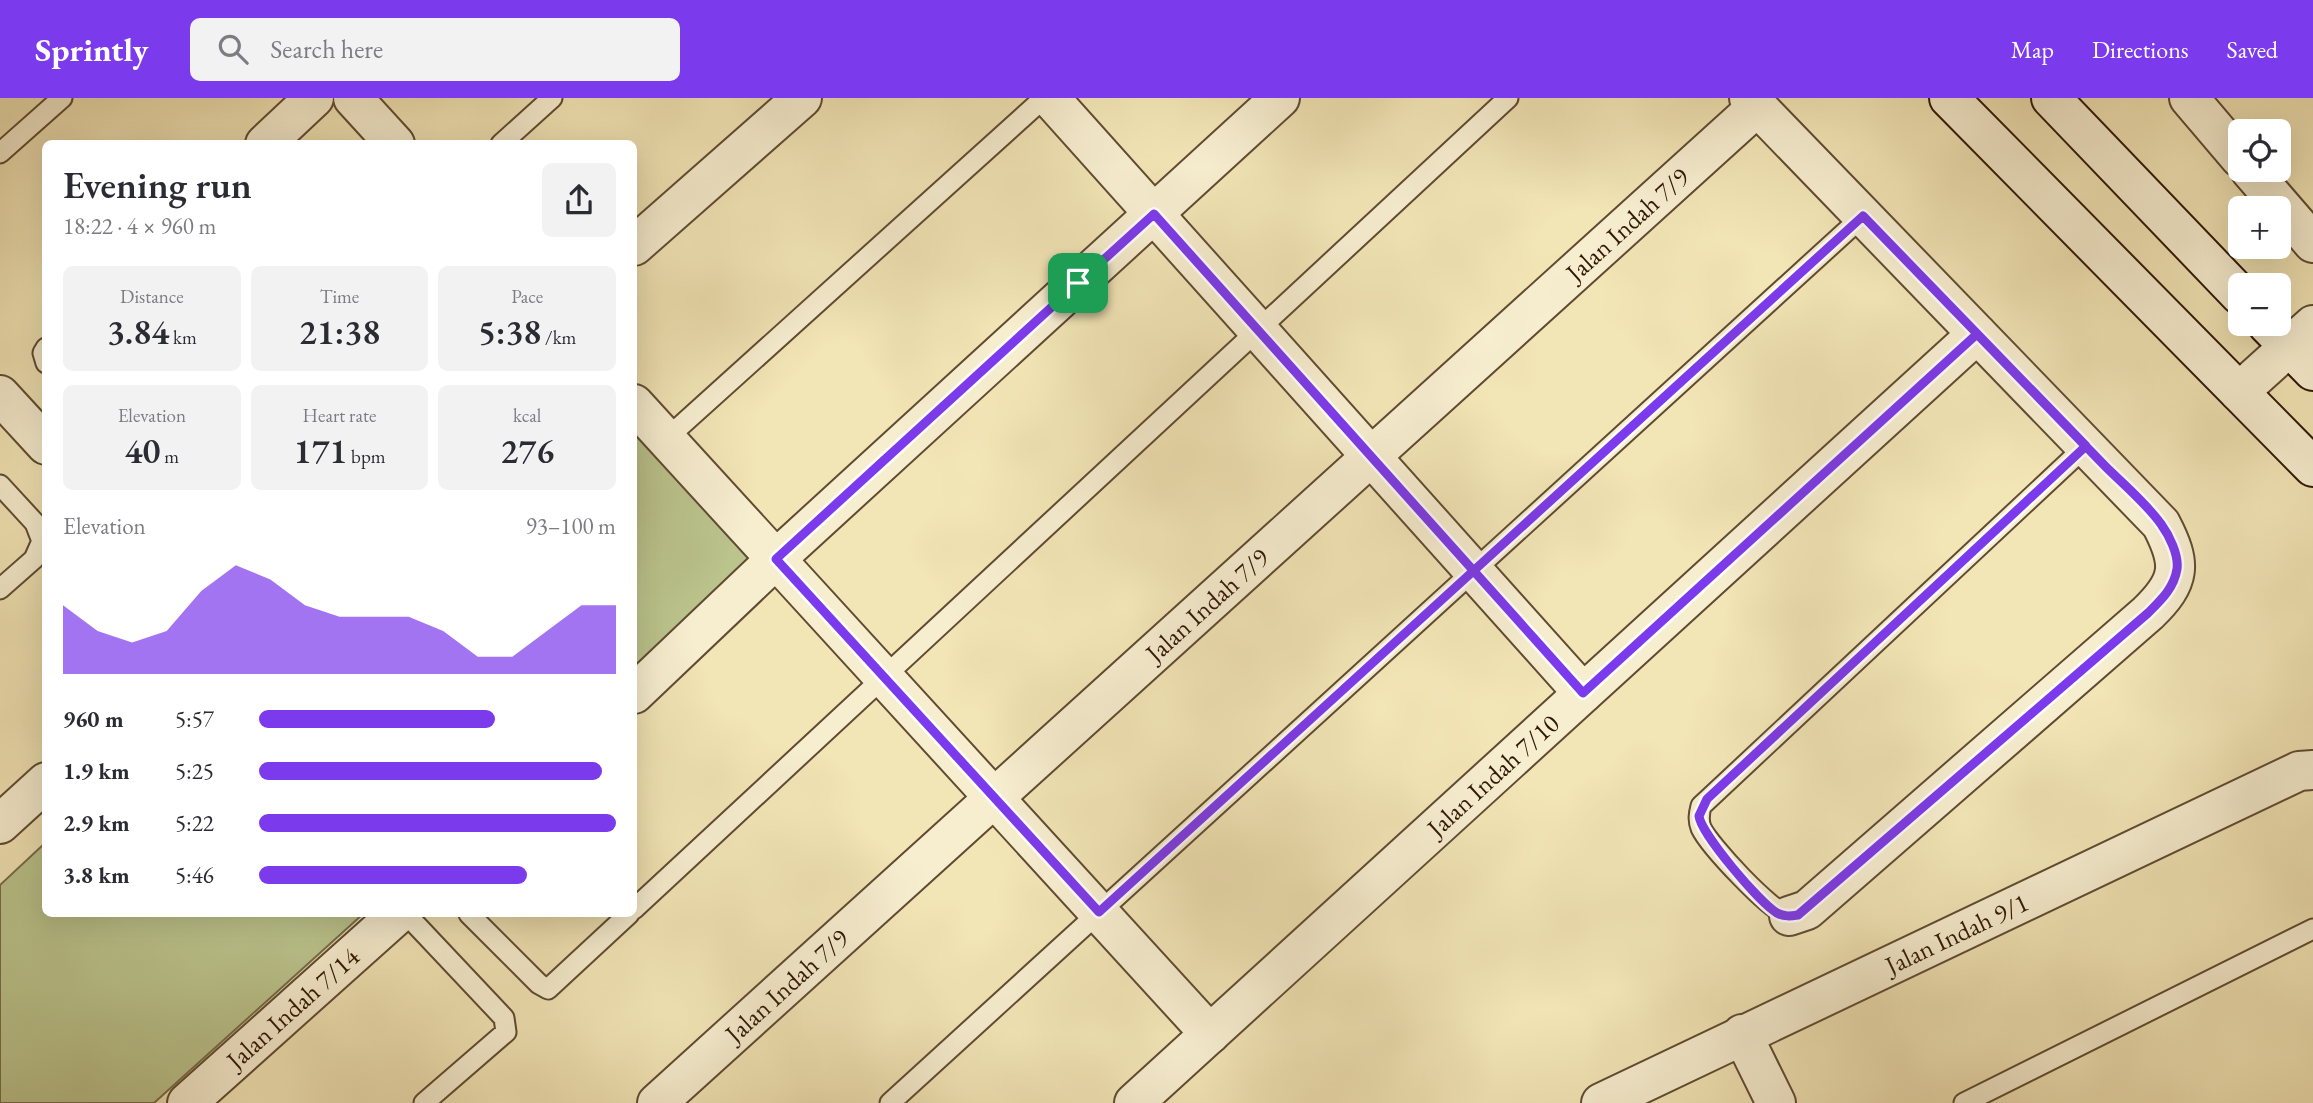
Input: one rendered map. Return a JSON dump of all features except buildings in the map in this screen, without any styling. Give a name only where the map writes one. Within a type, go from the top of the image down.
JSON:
[{"type":"street","points":[[269,140],[314,98]]},
{"type":"street","points":[[353,98],[391,140]]},
{"type":"street","points":[[637,243],[802,98]]},
{"type":"street","points":[[1050,98],[1583,693]]},
{"type":"street","points":[[637,691],[776,559],[1280,98]]},
{"type":"street","points":[[1949,98],[2313,467]]},
{"type":"street","points":[[2051,98],[2228,282]]},
{"type":"street","points":[[2189,98],[2228,144]]},
{"type":"street","points":[[1753,102],[2161,524],[2173,547],[2177,568],[2167,595],[2148,613],[1807,910],[1789,916]]},
{"type":"street","name":"Jalan Indah 7/9","points":[[657,1103],[1371,456],[1753,102]]},
{"type":"street","points":[[2260,182],[2313,243]]},
{"type":"street","name":"Jalan Indah 7/10","points":[[1133,1103],[1977,334]]},
{"type":"street","points":[[2239,392],[2295,341]]},
{"type":"street","points":[[0,395],[42,442]]},
{"type":"street","points":[[637,407],[1210,1034]]},
{"type":"street","name":"Jalan Indah 9/1","points":[[1601,1103],[2299,771],[2313,770]]},
{"type":"street","points":[[0,824],[42,786]]},
{"type":"street","name":"Jalan Indah 7/14","points":[[187,1103],[395,917]]},
{"type":"street","points":[[1742,1034],[1776,1103]]},
{"type":"lane","points":[[0,153],[62,98]]},
{"type":"lane","points":[[506,140],[552,98]]},
{"type":"lane","points":[[666,439],[1044,98]]},
{"type":"lane","points":[[637,906],[1508,98]]},
{"type":"lane","points":[[890,1103],[1863,216]]},
{"type":"lane","points":[[1789,916],[1770,908],[1705,835],[1699,816],[1701,806],[2086,446]]},
{"type":"lane","points":[[0,485],[35,523],[42,541],[34,559],[0,589]]},
{"type":"lane","points":[[409,917],[504,1018],[506,1032],[424,1103]]},
{"type":"lane","points":[[472,917],[539,984],[548,989],[626,917]]},
{"type":"lane","points":[[1964,1103],[2313,929]]},
{"type":"green space","points":[[637,428],[755,558],[637,665]]},
{"type":"green space","points":[[42,846],[42,917],[360,917],[154,1103],[0,1103],[0,885]]},
{"type":"route","points":[[1078,283],[776,559],[1099,912],[1249,776],[1474,571],[1539,512],[1863,216],[1920,275],[2086,446],[1701,806],[1700,826],[1705,835],[1770,908],[1789,916],[1807,910],[2148,613],[2167,595],[2177,568],[2173,547],[2161,524],[2124,485],[2032,390],[1977,334],[1583,693],[1474,571],[1154,214],[1078,283]]}]
